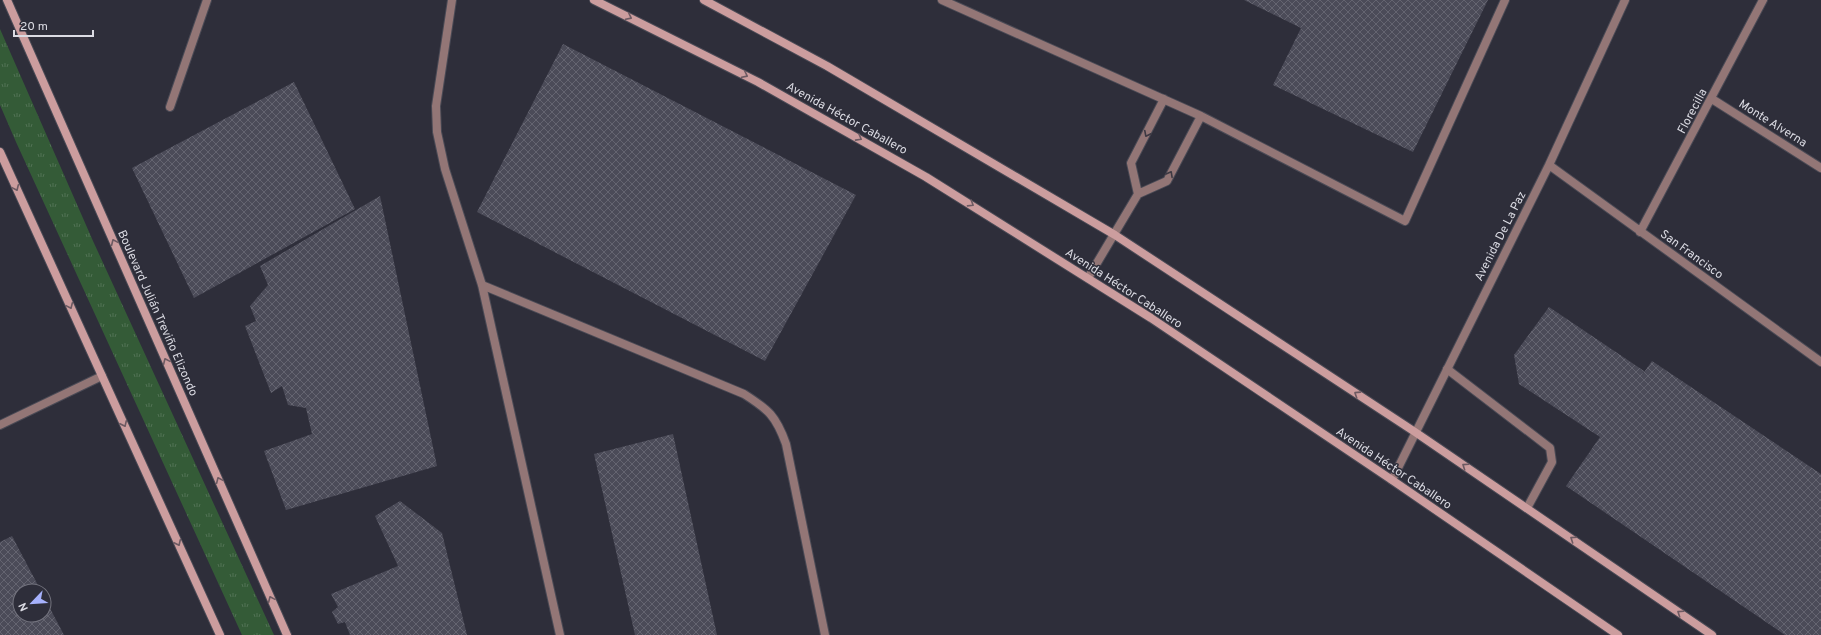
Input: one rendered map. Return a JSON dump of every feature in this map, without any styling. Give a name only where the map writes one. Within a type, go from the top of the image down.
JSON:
[{"type":"main road","name":"Boulevard Julián Treviño Elizondo","points":[[7,0],[287,635]]},
{"type":"main road","name":"Avenida Héctor Caballero","points":[[594,0],[758,82],[926,176],[1088,278],[1392,480],[1618,635]]},
{"type":"main road","points":[[704,0],[827,66],[1115,235],[1415,432],[1712,635]]},
{"type":"main road","points":[[0,152],[220,635]]},
{"type":"street","points":[[170,107],[207,0]]},
{"type":"street","points":[[452,0],[436,106],[437,132],[445,169],[482,285],[560,635]]},
{"type":"street","points":[[942,0],[1201,116],[1405,221],[1505,0]]},
{"type":"street","name":"Avenida De La Paz","points":[[1392,480],[1549,165],[1624,0]]},
{"type":"street","name":"Florecilla","points":[[1640,232],[1712,99],[1763,0]]},
{"type":"street","points":[[1138,194],[1131,163],[1164,99]]},
{"type":"street","name":"Monte Alverna","points":[[1712,99],[1821,168]]},
{"type":"street","points":[[1088,278],[1115,235],[1138,194],[1167,181],[1201,116]]},
{"type":"street","name":"San Francisco","points":[[1549,165],[1821,362]]},
{"type":"street","points":[[482,285],[744,394],[765,407],[779,425],[786,444],[825,635]]},
{"type":"street","points":[[1447,369],[1550,448],[1552,462],[1528,508]]},
{"type":"street","points":[[0,425],[102,376]]},
{"type":"green space","points":[[0,29],[93,241],[274,635],[242,635],[16,142],[0,105]]},
{"type":"building","points":[[1244,0],[1488,0],[1413,152],[1273,85],[1301,28]]},
{"type":"building","points":[[563,44],[856,195],[765,361],[477,212]]},
{"type":"building","points":[[294,82],[355,209],[194,298],[132,168]]},
{"type":"building","points":[[380,196],[437,466],[286,510],[264,451],[312,434],[306,408],[288,405],[282,386],[271,393],[245,326],[256,321],[250,306],[268,285],[260,266]]},
{"type":"building","points":[[1549,307],[1644,371],[1642,375],[1652,361],[1821,474],[1821,635],[1785,635],[1566,486],[1600,437],[1519,384],[1514,355]]},
{"type":"building","points":[[673,434],[717,635],[635,635],[594,454]]},
{"type":"building","points":[[400,501],[442,533],[467,635],[350,635],[345,622],[338,624],[332,612],[338,607],[331,594],[398,566],[375,516]]},
{"type":"building","points":[[12,536],[37,583],[12,583],[12,623],[52,623],[52,612],[64,635],[0,635],[0,542]]}]
